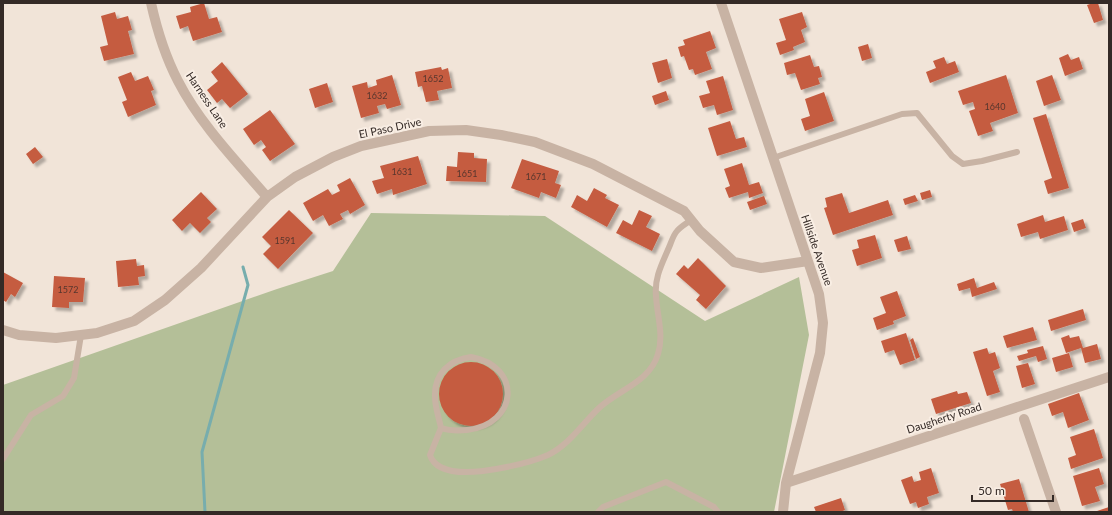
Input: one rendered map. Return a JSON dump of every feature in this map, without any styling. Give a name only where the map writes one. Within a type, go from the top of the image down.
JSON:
[{"type":"street","name":"Harness Lane","points":[[151,3],[159,37],[178,81],[225,148],[267,198]]},
{"type":"street","name":"Hillside Avenue","points":[[721,3],[819,294],[823,323],[820,353],[786,482],[783,512]]},
{"type":"street","name":"El Paso Drive","points":[[3,330],[19,335],[56,338],[97,333],[134,321],[165,300],[201,268],[267,198],[295,177],[333,157],[360,146],[429,131],[466,130],[535,142],[594,164],[684,211],[719,250],[734,262],[761,268],[808,261]]},
{"type":"street","name":"Daugherty Road","points":[[786,482],[1109,377]]},
{"type":"street","points":[[1024,418],[1056,512]]},
{"type":"lane","points":[[773,158],[902,114],[917,113],[952,156],[963,164],[1017,152]]},
{"type":"lane","points":[[441,428],[451,432],[482,428],[492,423],[500,415],[505,405],[507,394],[506,383],[501,372],[493,364],[482,359],[471,357],[460,359],[449,364],[440,374],[435,385],[435,398],[441,428],[430,455],[432,462],[440,467],[454,471],[477,472],[502,468],[531,461],[549,454],[575,434],[598,409],[638,381],[653,364],[658,354],[660,344],[656,296],[656,284],[659,270],[677,230],[692,220]]},
{"type":"lane","points":[[3,459],[31,415],[63,396],[74,378],[81,335]]},
{"type":"lane","points":[[598,512],[603,507],[666,482],[714,507],[718,512]]},
{"type":"green space","points":[[371,213],[545,216],[705,321],[799,277],[809,335],[774,512],[3,512],[3,385],[277,289],[333,271]]},
{"type":"building","points":[[204,3],[209,19],[217,17],[222,32],[193,41],[188,26],[180,29],[176,16],[191,12],[190,7]]},
{"type":"building","points":[[1098,3],[1103,20],[1094,23],[1087,5]]},
{"type":"building","points":[[115,12],[117,19],[128,16],[132,30],[128,31],[134,54],[104,61],[100,47],[108,45],[101,16]]},
{"type":"building","points":[[802,12],[807,27],[801,30],[805,42],[793,47],[794,50],[780,55],[776,43],[786,40],[779,19]]},
{"type":"building","points":[[710,31],[716,48],[706,52],[712,69],[695,75],[693,69],[689,70],[684,56],[681,57],[678,47],[685,45],[683,40]]},
{"type":"building","points":[[868,44],[872,58],[862,61],[858,47]]},
{"type":"building","points":[[1068,54],[1071,60],[1079,57],[1083,69],[1065,76],[1059,58]]},
{"type":"building","points":[[810,55],[814,67],[819,66],[822,77],[818,78],[820,84],[801,90],[795,73],[787,75],[784,63]]},
{"type":"building","points":[[944,57],[947,64],[955,61],[959,72],[930,83],[926,72],[936,68],[933,61]]},
{"type":"building","points":[[667,59],[672,78],[658,83],[652,63]]},
{"type":"building","points":[[222,62],[248,94],[230,108],[222,99],[217,103],[207,90],[218,81],[211,72]]},
{"type":"building","points":[[441,67],[442,70],[448,68],[452,88],[437,91],[439,100],[426,102],[422,86],[418,87],[415,72]]},
{"type":"building","points":[[131,72],[135,81],[148,76],[154,90],[151,91],[156,105],[128,117],[122,102],[127,100],[118,77]]},
{"type":"building","points":[[392,75],[401,105],[387,109],[385,104],[377,106],[379,113],[361,118],[352,86],[367,82],[368,88],[377,85],[376,80]]},
{"type":"building","points":[[1006,75],[1018,113],[990,123],[993,131],[978,136],[969,111],[975,109],[973,102],[963,105],[958,91]]},
{"type":"building","points":[[1052,75],[1061,100],[1044,106],[1036,81]]},
{"type":"building","points":[[723,76],[733,110],[717,115],[714,105],[703,108],[699,96],[710,93],[706,81]]},
{"type":"building","points":[[327,83],[333,102],[315,108],[309,89]]},
{"type":"building","points":[[666,91],[669,100],[655,105],[652,96]]},
{"type":"building","points":[[824,92],[834,121],[805,131],[801,119],[810,116],[805,99]]},
{"type":"building","points":[[270,110],[295,144],[270,161],[262,150],[266,147],[261,140],[254,145],[243,129]]},
{"type":"building","points":[[1046,114],[1069,188],[1048,194],[1044,181],[1052,178],[1033,118]]},
{"type":"building","points":[[730,121],[736,139],[744,137],[747,147],[717,156],[708,128]]},
{"type":"building","points":[[35,147],[43,157],[33,164],[26,154]]},
{"type":"building","points":[[458,152],[474,153],[474,158],[487,159],[486,182],[446,181],[447,166],[457,167]]},
{"type":"building","points":[[418,156],[427,184],[393,195],[392,189],[377,194],[372,181],[384,178],[380,166]]},
{"type":"building","points":[[522,159],[559,171],[555,183],[561,185],[556,198],[541,192],[539,198],[511,188]]},
{"type":"building","points":[[742,163],[749,185],[759,182],[763,193],[749,198],[748,192],[729,198],[725,188],[730,186],[724,169]]},
{"type":"building","points":[[350,178],[365,205],[350,214],[348,210],[340,214],[343,219],[329,226],[323,215],[313,221],[303,203],[328,189],[332,195],[340,191],[337,185]]},
{"type":"building","points":[[594,188],[607,195],[605,198],[619,205],[607,227],[571,207],[577,195],[587,201]]},
{"type":"building","points":[[930,190],[932,197],[922,200],[920,193]]},
{"type":"building","points":[[201,192],[217,209],[207,218],[211,222],[200,233],[190,223],[182,231],[172,220]]},
{"type":"building","points":[[842,193],[849,213],[888,200],[893,215],[833,235],[824,208],[827,207],[825,198]]},
{"type":"building","points":[[915,195],[918,201],[905,205],[903,199]]},
{"type":"building","points":[[764,196],[767,204],[750,210],[747,202]]},
{"type":"building","points":[[289,210],[313,233],[278,269],[263,254],[271,246],[262,237]]},
{"type":"building","points":[[639,210],[652,216],[646,227],[660,234],[652,251],[616,233],[623,220],[632,225]]},
{"type":"building","points":[[1043,215],[1045,222],[1064,216],[1068,230],[1040,239],[1038,232],[1021,237],[1017,224]]},
{"type":"building","points":[[1083,219],[1086,228],[1074,232],[1071,223]]},
{"type":"building","points":[[875,235],[882,258],[857,266],[852,250],[859,248],[857,240]]},
{"type":"building","points":[[907,236],[911,249],[898,252],[894,240]]},
{"type":"building","points":[[698,258],[726,286],[706,309],[696,300],[700,295],[676,274],[684,265],[688,269]]},
{"type":"building","points":[[136,259],[137,266],[144,265],[145,276],[138,277],[139,285],[118,287],[116,261]]},
{"type":"building","points":[[3,272],[23,283],[15,297],[11,294],[6,302],[3,300]]},
{"type":"building","points":[[54,276],[85,278],[83,302],[69,302],[69,308],[52,307]]},
{"type":"building","points":[[974,278],[977,288],[994,282],[997,289],[972,297],[970,288],[959,291],[957,284]]},
{"type":"building","points":[[897,291],[906,316],[893,321],[894,324],[877,330],[873,318],[886,313],[880,297]]},
{"type":"building","points":[[1083,309],[1086,320],[1051,331],[1048,320]]},
{"type":"building","points":[[1033,327],[1037,340],[1007,348],[1003,336]]},
{"type":"building","points":[[906,333],[915,360],[900,365],[894,350],[885,353],[881,341]]},
{"type":"building","points":[[1069,335],[1070,338],[1079,336],[1083,348],[1097,344],[1101,359],[1085,363],[1081,348],[1066,353],[1061,338]]},
{"type":"building","points":[[913,338],[920,357],[916,359],[910,340]]},
{"type":"building","points":[[1043,346],[1047,359],[1038,362],[1036,356],[1019,361],[1017,356],[1028,353],[1027,350]]},
{"type":"building","points":[[987,348],[989,354],[995,352],[1000,368],[993,371],[1000,392],[987,396],[973,352]]},
{"type":"building","points":[[1069,353],[1073,367],[1056,372],[1052,358]]},
{"type":"building","points":[[471,362],[489,367],[494,371],[498,376],[503,394],[498,412],[494,417],[489,421],[471,426],[453,421],[448,417],[444,412],[439,394],[444,376],[448,371],[453,367]]},
{"type":"building","points":[[1028,363],[1035,384],[1022,388],[1016,366]]},
{"type":"building","points":[[957,391],[958,394],[967,392],[971,403],[936,414],[931,399]]},
{"type":"building","points":[[1079,393],[1089,420],[1068,428],[1063,412],[1052,416],[1048,404]]},
{"type":"building","points":[[1094,429],[1103,458],[1071,469],[1068,458],[1076,455],[1070,437]]},
{"type":"building","points":[[931,468],[939,493],[927,497],[929,504],[918,508],[916,502],[910,504],[901,480],[912,476],[914,482],[921,480],[919,472]]},
{"type":"building","points":[[1099,468],[1104,484],[1095,487],[1100,501],[1082,506],[1073,476]]},
{"type":"building","points":[[1019,479],[1029,512],[1013,512],[1012,509],[1008,510],[1000,484]]},
{"type":"building","points":[[841,498],[845,510],[840,512],[816,512],[814,507]]},
{"type":"building","points":[[1109,507],[1109,512],[1094,512]]},
{"type":"waterway","points":[[205,512],[202,452],[248,285],[243,267]]}]
